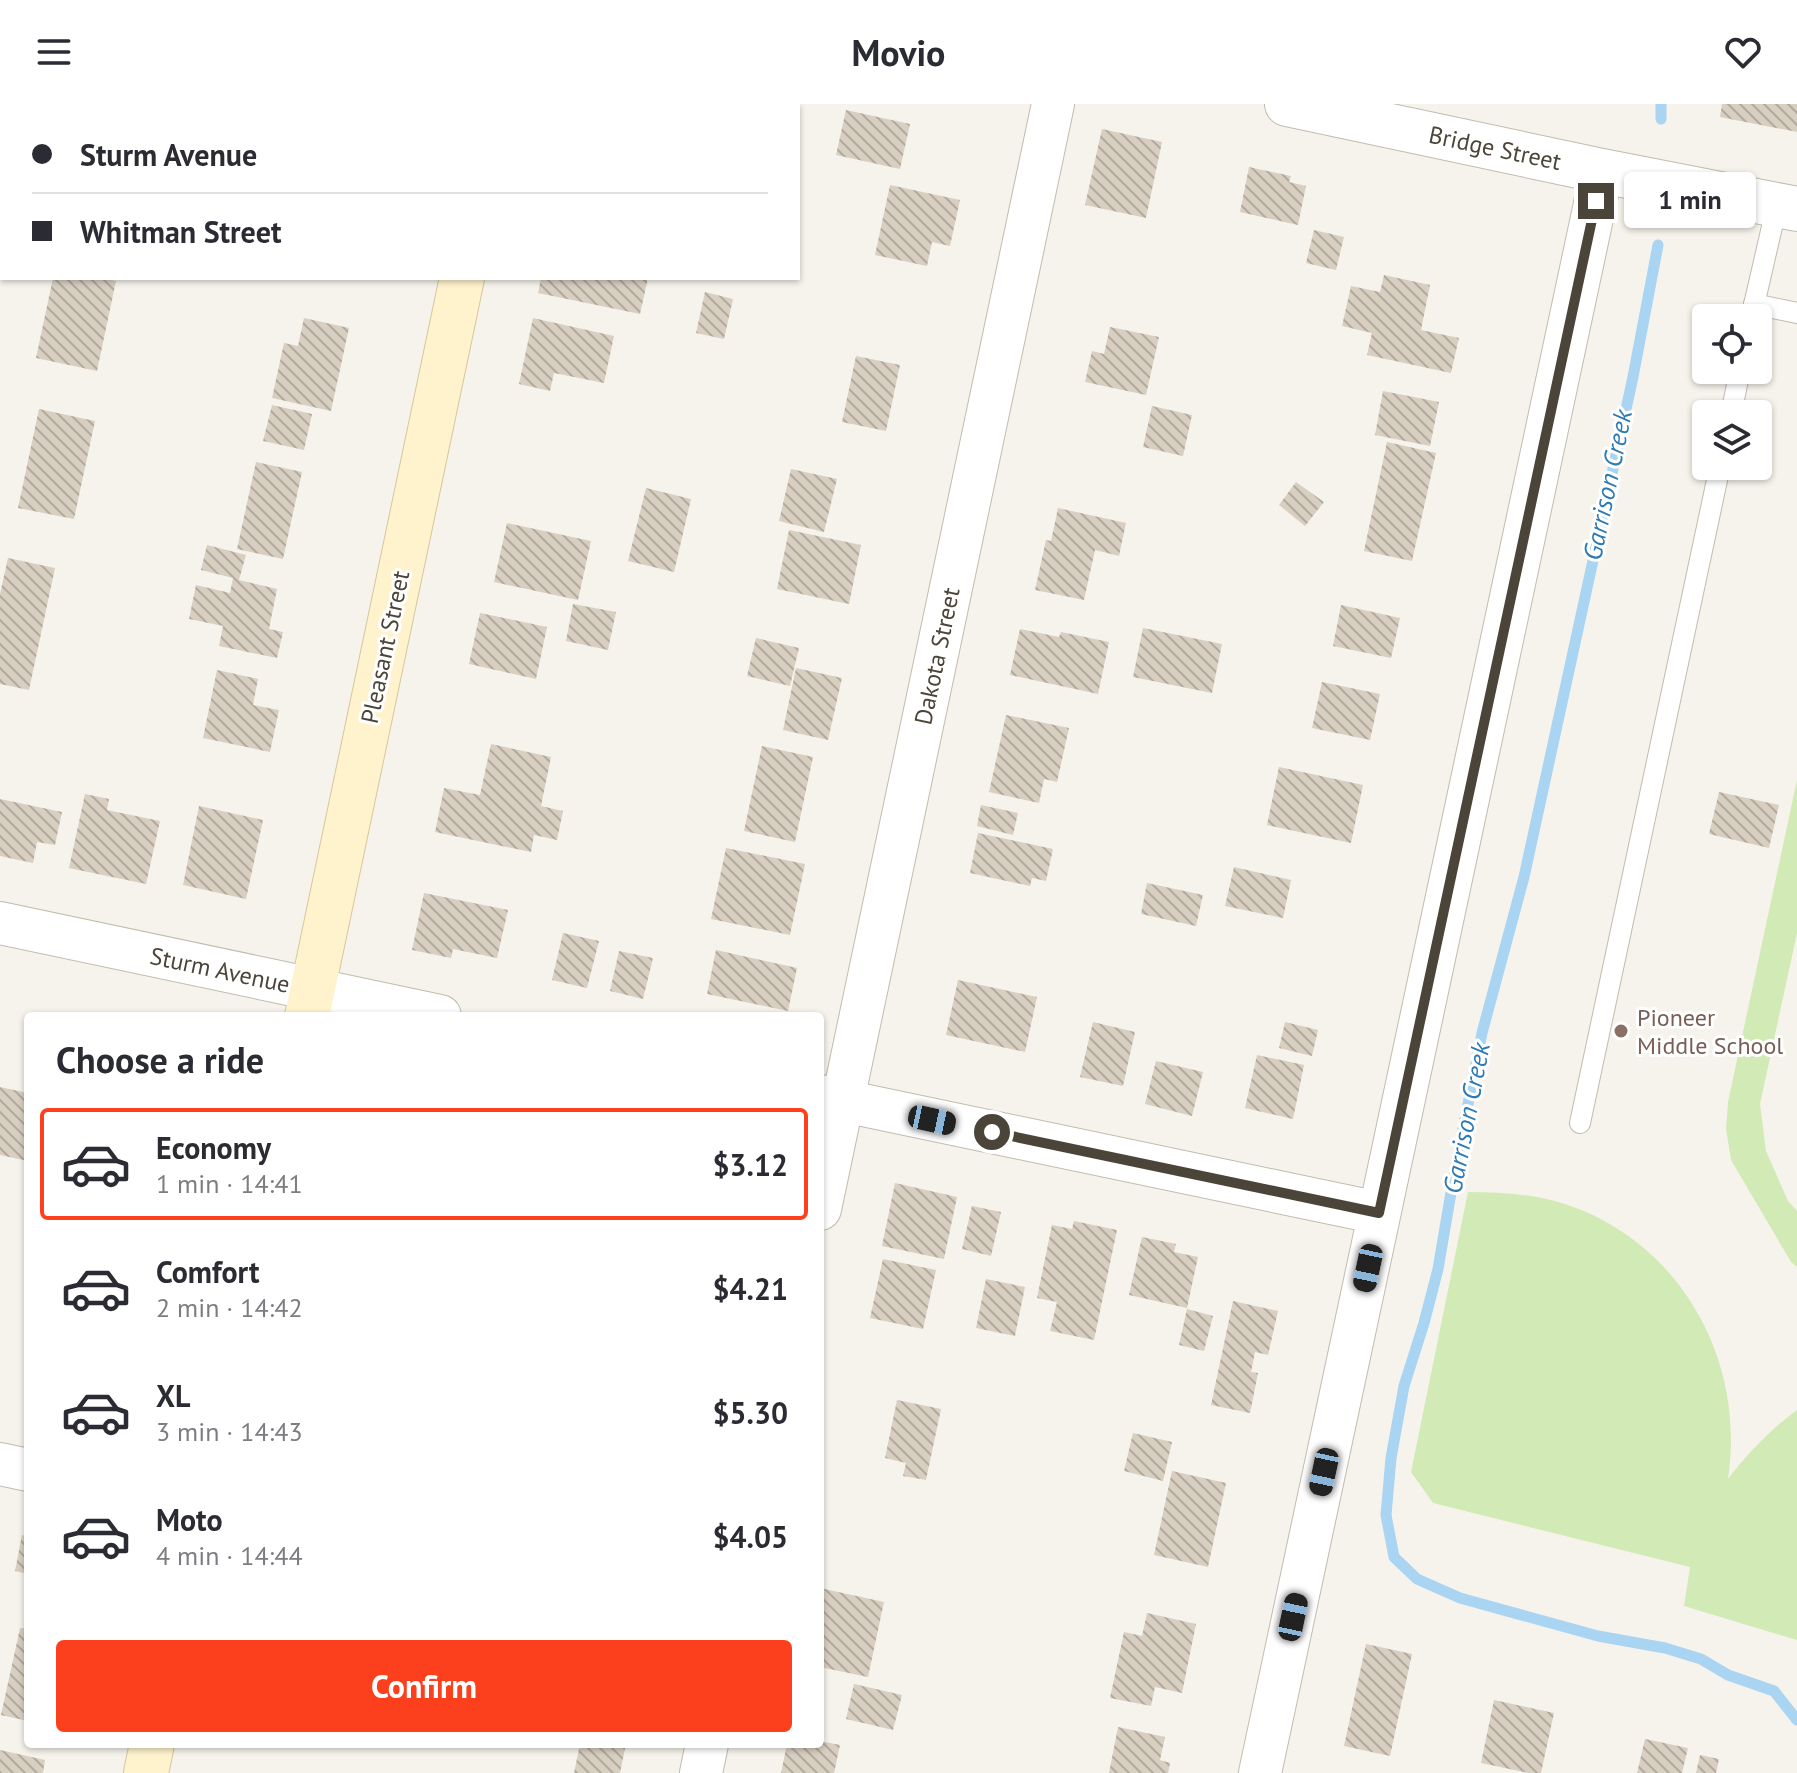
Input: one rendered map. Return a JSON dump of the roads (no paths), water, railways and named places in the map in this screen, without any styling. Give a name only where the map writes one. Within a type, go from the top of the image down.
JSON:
[{"type":"main road","name":"Pleasant Street","points":[[310,1003],[462,280]]},
{"type":"main road","points":[[146,1773],[151,1748]]},
{"type":"street","name":"Dakota Street","points":[[824,1169],[831,1099],[1053,104]]},
{"type":"street","name":"Bridge Street","points":[[1287,104],[1787,207]]},
{"type":"street","points":[[1260,1773],[1602,171]]},
{"type":"street","name":"Sturm Avenue","points":[[0,923],[310,1003],[400,1012]]},
{"type":"street","points":[[831,1099],[1379,1213]]},
{"type":"street","points":[[0,1464],[24,1469]]},
{"type":"street","points":[[701,1773],[706,1748]]},
{"type":"lane","points":[[1755,304],[1787,207]]},
{"type":"lane","points":[[1772,312],[1797,313]]},
{"type":"lane","points":[[1580,1123],[1717,480]]},
{"type":"waterway","name":"Garrison Creek","points":[[1661,104],[1661,119]]},
{"type":"waterway","name":"Garrison Creek","points":[[1658,245],[1633,377],[1524,877],[1482,1033],[1438,1269],[1404,1386],[1391,1458],[1386,1515],[1394,1557],[1417,1579],[1460,1598],[1598,1636],[1665,1648],[1701,1659],[1728,1675],[1774,1691],[1797,1720]]},
{"type":"place","name":"Pioneer Middle School","points":[[1621,1031]]}]
